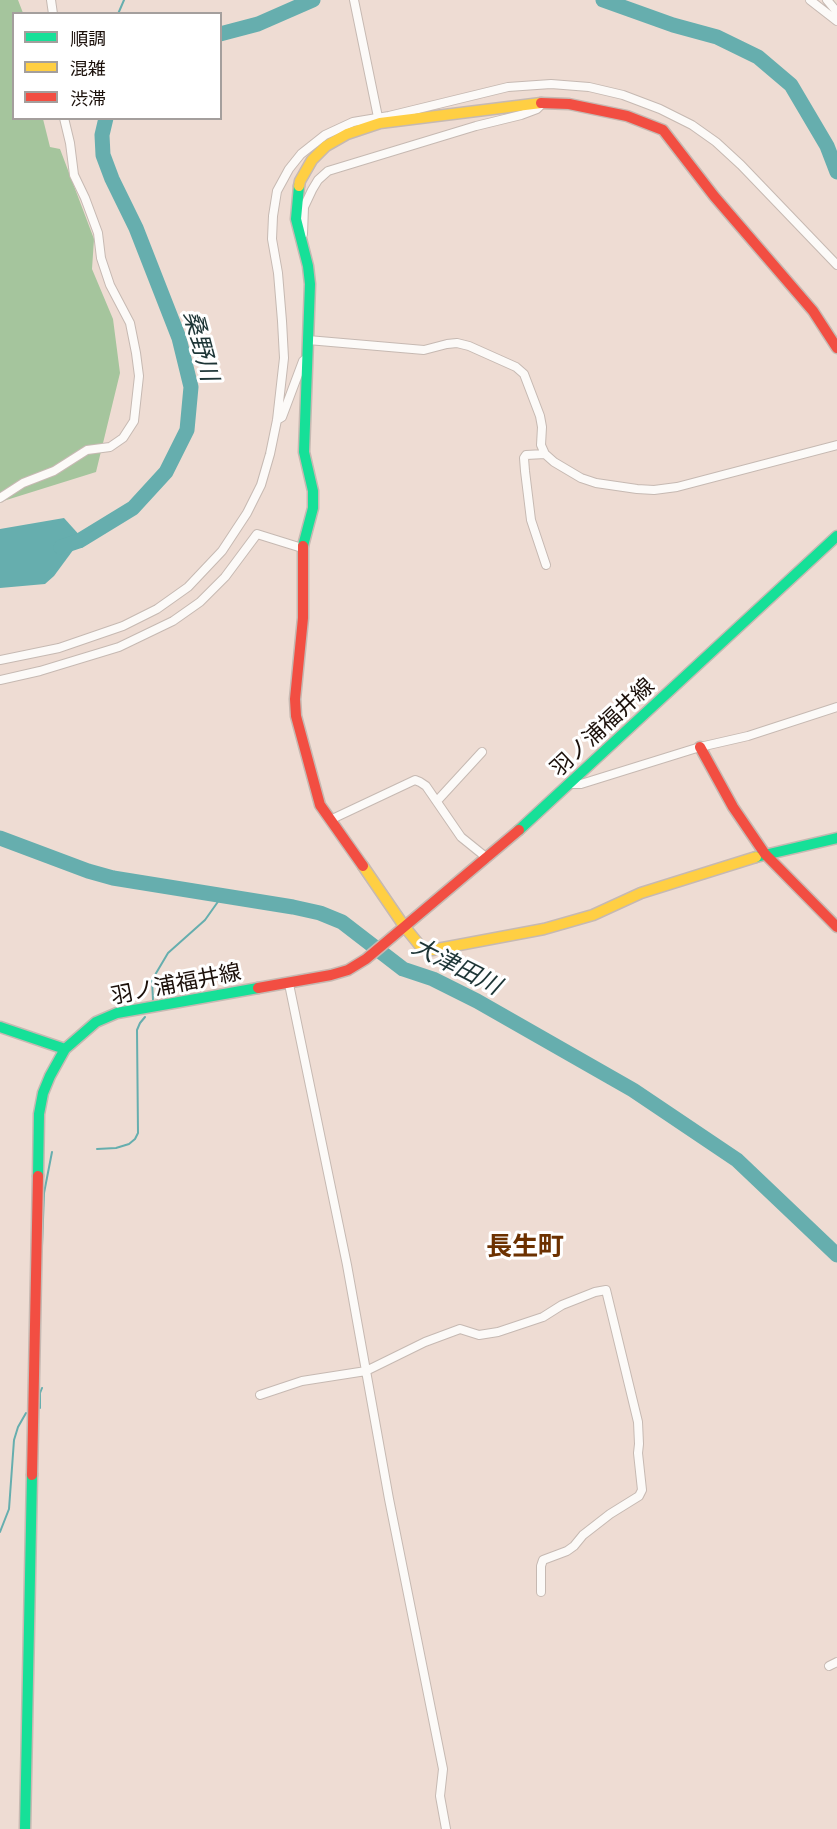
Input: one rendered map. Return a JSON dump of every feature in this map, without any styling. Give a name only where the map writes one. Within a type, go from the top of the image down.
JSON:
[{"type":"street","points":[[354,0],[378,117]]},
{"type":"street","points":[[810,0],[837,21]]},
{"type":"street","points":[[827,0],[837,12]]},
{"type":"street","points":[[0,660],[59,648],[123,626],[157,609],[189,587],[222,551],[247,513],[261,485],[270,454],[277,420],[284,358],[272,238],[277,191],[301,153],[325,135],[353,122],[508,87],[551,84],[589,87],[623,95],[660,109],[692,125],[716,142],[837,265]]},
{"type":"street","points":[[302,241],[304,207],[318,180],[328,171],[476,126],[521,115],[537,109],[543,103]]},
{"type":"street","points":[[837,348],[813,311],[714,196],[669,136],[663,130],[627,116],[569,104],[543,103],[378,117],[326,146],[312,160],[300,181],[296,219],[310,284],[304,452],[313,491],[313,508],[302,548],[303,618],[295,699],[296,716],[320,805],[421,947],[432,950],[533,931],[593,915],[641,893],[765,854],[837,838]]},
{"type":"street","points":[[0,498],[23,483],[54,471],[87,450],[110,447],[123,438],[135,421],[139,375],[130,323],[110,285],[101,258],[98,233],[74,175],[64,120]]},
{"type":"street","points":[[308,340],[424,350],[457,343],[477,349],[516,367],[524,374],[540,416],[541,445],[545,454],[581,478],[596,483],[637,489],[677,488],[837,445]]},
{"type":"street","points":[[277,420],[282,417],[303,361],[308,357]]},
{"type":"street","points":[[545,454],[525,455],[524,465],[531,520],[546,565]]},
{"type":"street","points":[[0,680],[40,671],[119,647],[173,621],[200,602],[225,577],[257,534],[302,548]]},
{"type":"street","name":"羽ノ浦福井線","points":[[25,1829],[39,1114],[43,1092],[64,1049],[96,1022],[117,1013],[290,984],[348,970],[366,959],[571,784],[837,536]]},
{"type":"street","points":[[571,784],[581,784],[700,747],[748,736],[837,707]]},
{"type":"street","points":[[700,747],[733,807],[765,854],[837,927]]},
{"type":"street","points":[[437,801],[482,752]]},
{"type":"street","points":[[330,820],[415,780],[426,786],[461,837],[487,858]]},
{"type":"street","points":[[290,984],[347,1266],[443,1769],[440,1796],[446,1829]]},
{"type":"street","points":[[0,1027],[64,1049]]},
{"type":"street","points":[[260,1395],[302,1381],[366,1371],[425,1342],[460,1329],[479,1335],[498,1332],[543,1317],[562,1305],[606,1290],[638,1422],[638,1453],[642,1490],[639,1496],[610,1514],[567,1551],[543,1560],[541,1592]]},
{"type":"street","points":[[829,1666],[837,1662]]},
{"type":"green space","points":[[0,0],[18,0],[23,12],[12,12],[12,120],[43,120],[50,147],[60,149],[94,239],[92,269],[113,319],[120,373],[96,472],[0,502]]},
{"type":"water","points":[[64,518],[82,538],[54,576],[45,584],[0,588],[0,529]]},
{"type":"waterway","points":[[119,12],[124,0]]},
{"type":"waterway","name":"桑野川","points":[[222,33],[258,24],[313,0]]},
{"type":"waterway","name":"桑野川","points":[[603,0],[673,25],[717,37],[758,57],[791,85],[827,146],[837,172]]},
{"type":"waterway","name":"桑野川","points":[[61,547],[79,541],[133,508],[166,472],[187,430],[191,387],[179,338],[136,228],[103,155],[102,135],[106,120]]},
{"type":"waterway","name":"大津田川","points":[[0,838],[113,878],[293,907],[320,913],[342,922],[403,969],[433,979],[477,1001],[633,1090],[737,1160],[837,1255]]},
{"type":"waterway","points":[[153,1000],[152,980],[168,953],[205,920],[222,896]]},
{"type":"waterway","points":[[97,1149],[116,1148],[129,1144],[138,1133],[137,1030],[145,1017]]},
{"type":"waterway","points":[[42,1246],[44,1193],[52,1152]]},
{"type":"waterway","points":[[40,1408],[42,1388]]},
{"type":"waterway","points":[[0,1532],[9,1509],[14,1440],[26,1413]]},
{"type":"traffic: fast","points":[[299,186],[296,219],[308,266],[310,284],[304,452],[313,491],[313,508],[303,546]]},
{"type":"traffic: fast","points":[[519,830],[837,536]]},
{"type":"traffic: fast","points":[[756,857],[837,838]]},
{"type":"traffic: fast","points":[[38,1176],[39,1114],[43,1093],[65,1049],[96,1022],[117,1013],[258,988]]},
{"type":"traffic: fast","points":[[0,1027],[65,1049]]},
{"type":"traffic: fast","points":[[25,1829],[32,1475]]},
{"type":"traffic: slow","points":[[299,186],[312,160],[326,146],[347,134],[380,123],[541,103]]},
{"type":"traffic: slow","points":[[363,866],[421,947],[432,950],[544,929],[593,915],[641,893],[756,857]]},
{"type":"traffic: jam","points":[[541,103],[569,104],[627,116],[663,130],[714,196],[813,311],[837,348]]},
{"type":"traffic: jam","points":[[303,546],[303,618],[295,699],[296,716],[320,805],[363,866]]},
{"type":"traffic: jam","points":[[700,747],[733,807],[765,854],[837,927]]},
{"type":"traffic: jam","points":[[258,988],[348,970],[366,959],[519,830]]},
{"type":"traffic: jam","points":[[32,1475],[38,1176]]},
{"type":"district","name":"長生町","points":[[525,1248]]}]
